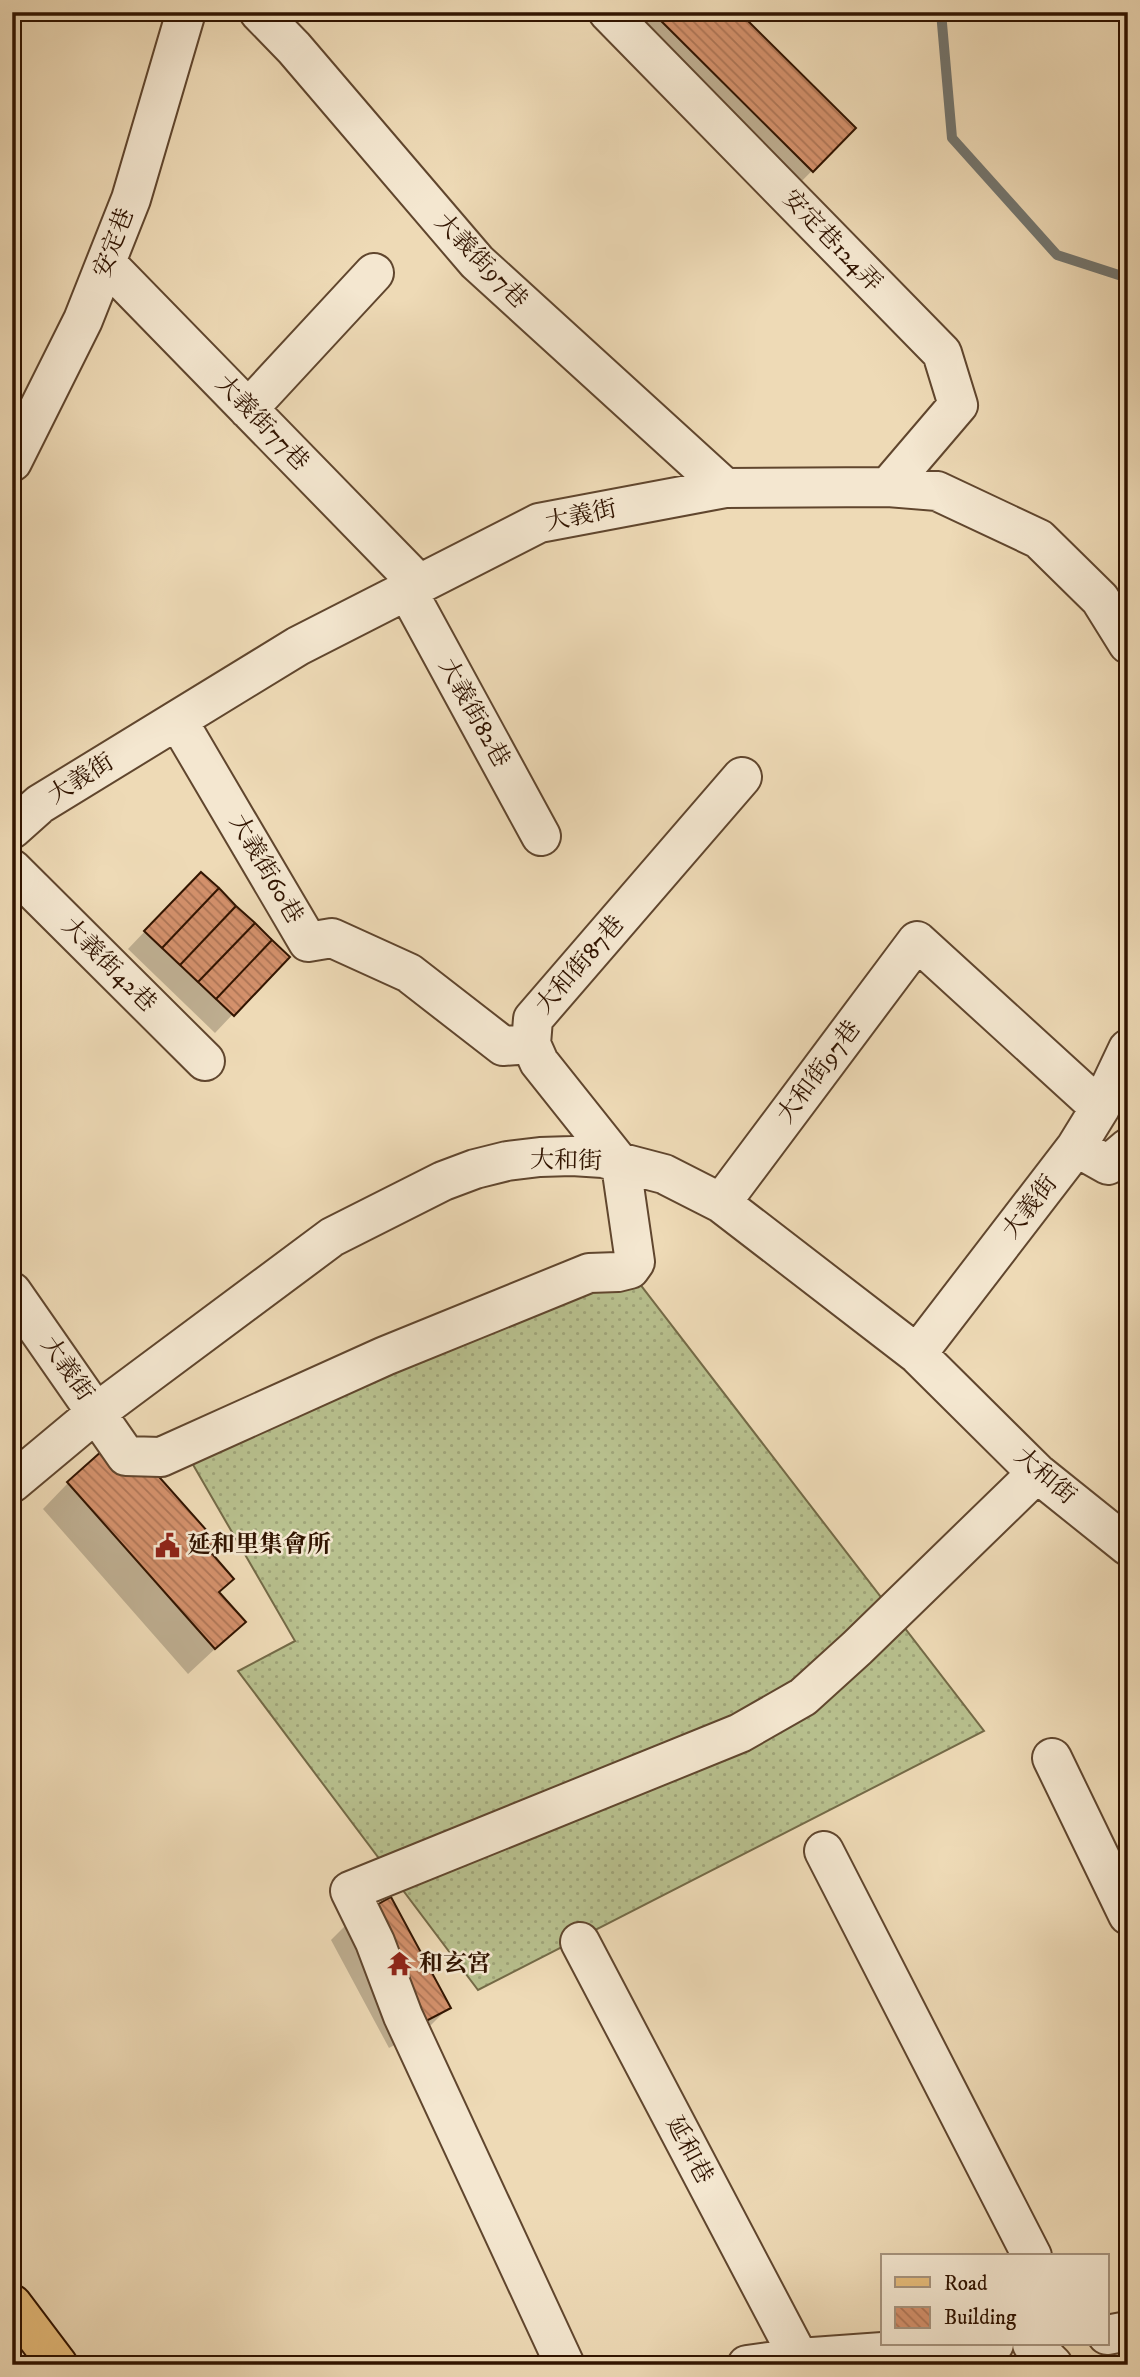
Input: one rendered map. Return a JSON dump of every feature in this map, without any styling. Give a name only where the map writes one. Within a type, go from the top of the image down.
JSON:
[{"type":"main road","points":[[12,2304],[58,2365]]},
{"type":"street","name":"安定巷","points":[[12,462],[83,320],[131,199],[186,12]]},
{"type":"street","name":"大義街97巷","points":[[259,12],[294,48],[477,262],[724,488]]},
{"type":"street","name":"安定巷124弄","points":[[608,12],[942,353],[958,405],[888,487]]},
{"type":"street","name":"大義街77巷","points":[[106,263],[248,409],[413,587]]},
{"type":"street","points":[[248,409],[374,273]]},
{"type":"street","name":"大義街","points":[[12,829],[40,804],[298,646],[540,523],[724,488],[888,487],[937,491],[1039,539],[1100,599],[1125,634]]},
{"type":"street","name":"大義街82巷","points":[[413,587],[541,836]]},
{"type":"street","name":"大義街60巷","points":[[178,721],[309,942],[332,938],[409,973],[503,1046],[531,1044]]},
{"type":"street","name":"大和街87巷","points":[[621,1165],[539,1062],[531,1044],[533,1019],[742,777]]},
{"type":"street","name":"大義街42巷","points":[[12,869],[205,1061]]},
{"type":"street","name":"大和街97巷","points":[[721,1203],[917,941],[1100,1108]]},
{"type":"street","name":"大義街","points":[[917,1354],[1076,1147],[1100,1108],[1128,1049]]},
{"type":"street","points":[[1076,1147],[1108,1165],[1128,1148]]},
{"type":"street","name":"大和街","points":[[12,1483],[97,1412],[332,1237],[443,1181],[485,1166],[540,1157],[603,1158],[621,1165],[664,1174],[721,1203],[917,1354],[1037,1473],[1128,1546]]},
{"type":"street","name":"大義街","points":[[12,1292],[126,1456],[161,1457],[386,1356],[589,1273],[630,1269],[635,1262],[621,1165]]},
{"type":"street","points":[[565,2365],[403,2016],[375,1942],[350,1891],[740,1733],[803,1697],[1037,1473]]},
{"type":"street","points":[[1052,1758],[1128,1914]]},
{"type":"street","points":[[824,1851],[1031,2254]]},
{"type":"street","name":"延和巷","points":[[580,1942],[799,2358]]},
{"type":"street","points":[[747,2365],[799,2358],[966,2346]]},
{"type":"street","points":[[1034,2346],[1053,2365]]},
{"type":"green space","points":[[616,1253],[984,1731],[478,1990],[238,1671],[295,1641],[177,1437]]},
{"type":"building","points":[[652,12],[739,12],[856,128],[813,172]]},
{"type":"building","points":[[201,872],[219,888],[162,948],[144,931]]},
{"type":"building","points":[[219,888],[236,906],[180,965],[162,948]]},
{"type":"building","points":[[236,906],[255,923],[198,982],[180,965]]},
{"type":"building","points":[[255,923],[272,940],[216,999],[198,982]]},
{"type":"building","points":[[272,940],[290,957],[234,1016],[216,999]]},
{"type":"building","name":"延和里集會所","points":[[121,1434],[216,1541],[208,1549],[234,1579],[219,1592],[246,1622],[215,1649],[67,1482]]},
{"type":"building","name":"和玄宮","points":[[391,1897],[451,2008],[407,2031],[348,1921]]},
{"type":"waterway","points":[[941,12],[952,138],[1057,255],[1128,278]]},
{"type":"place","name":"延和里集會所","points":[[167,1545]]},
{"type":"place","name":"和玄宮","points":[[399,1964]]}]
